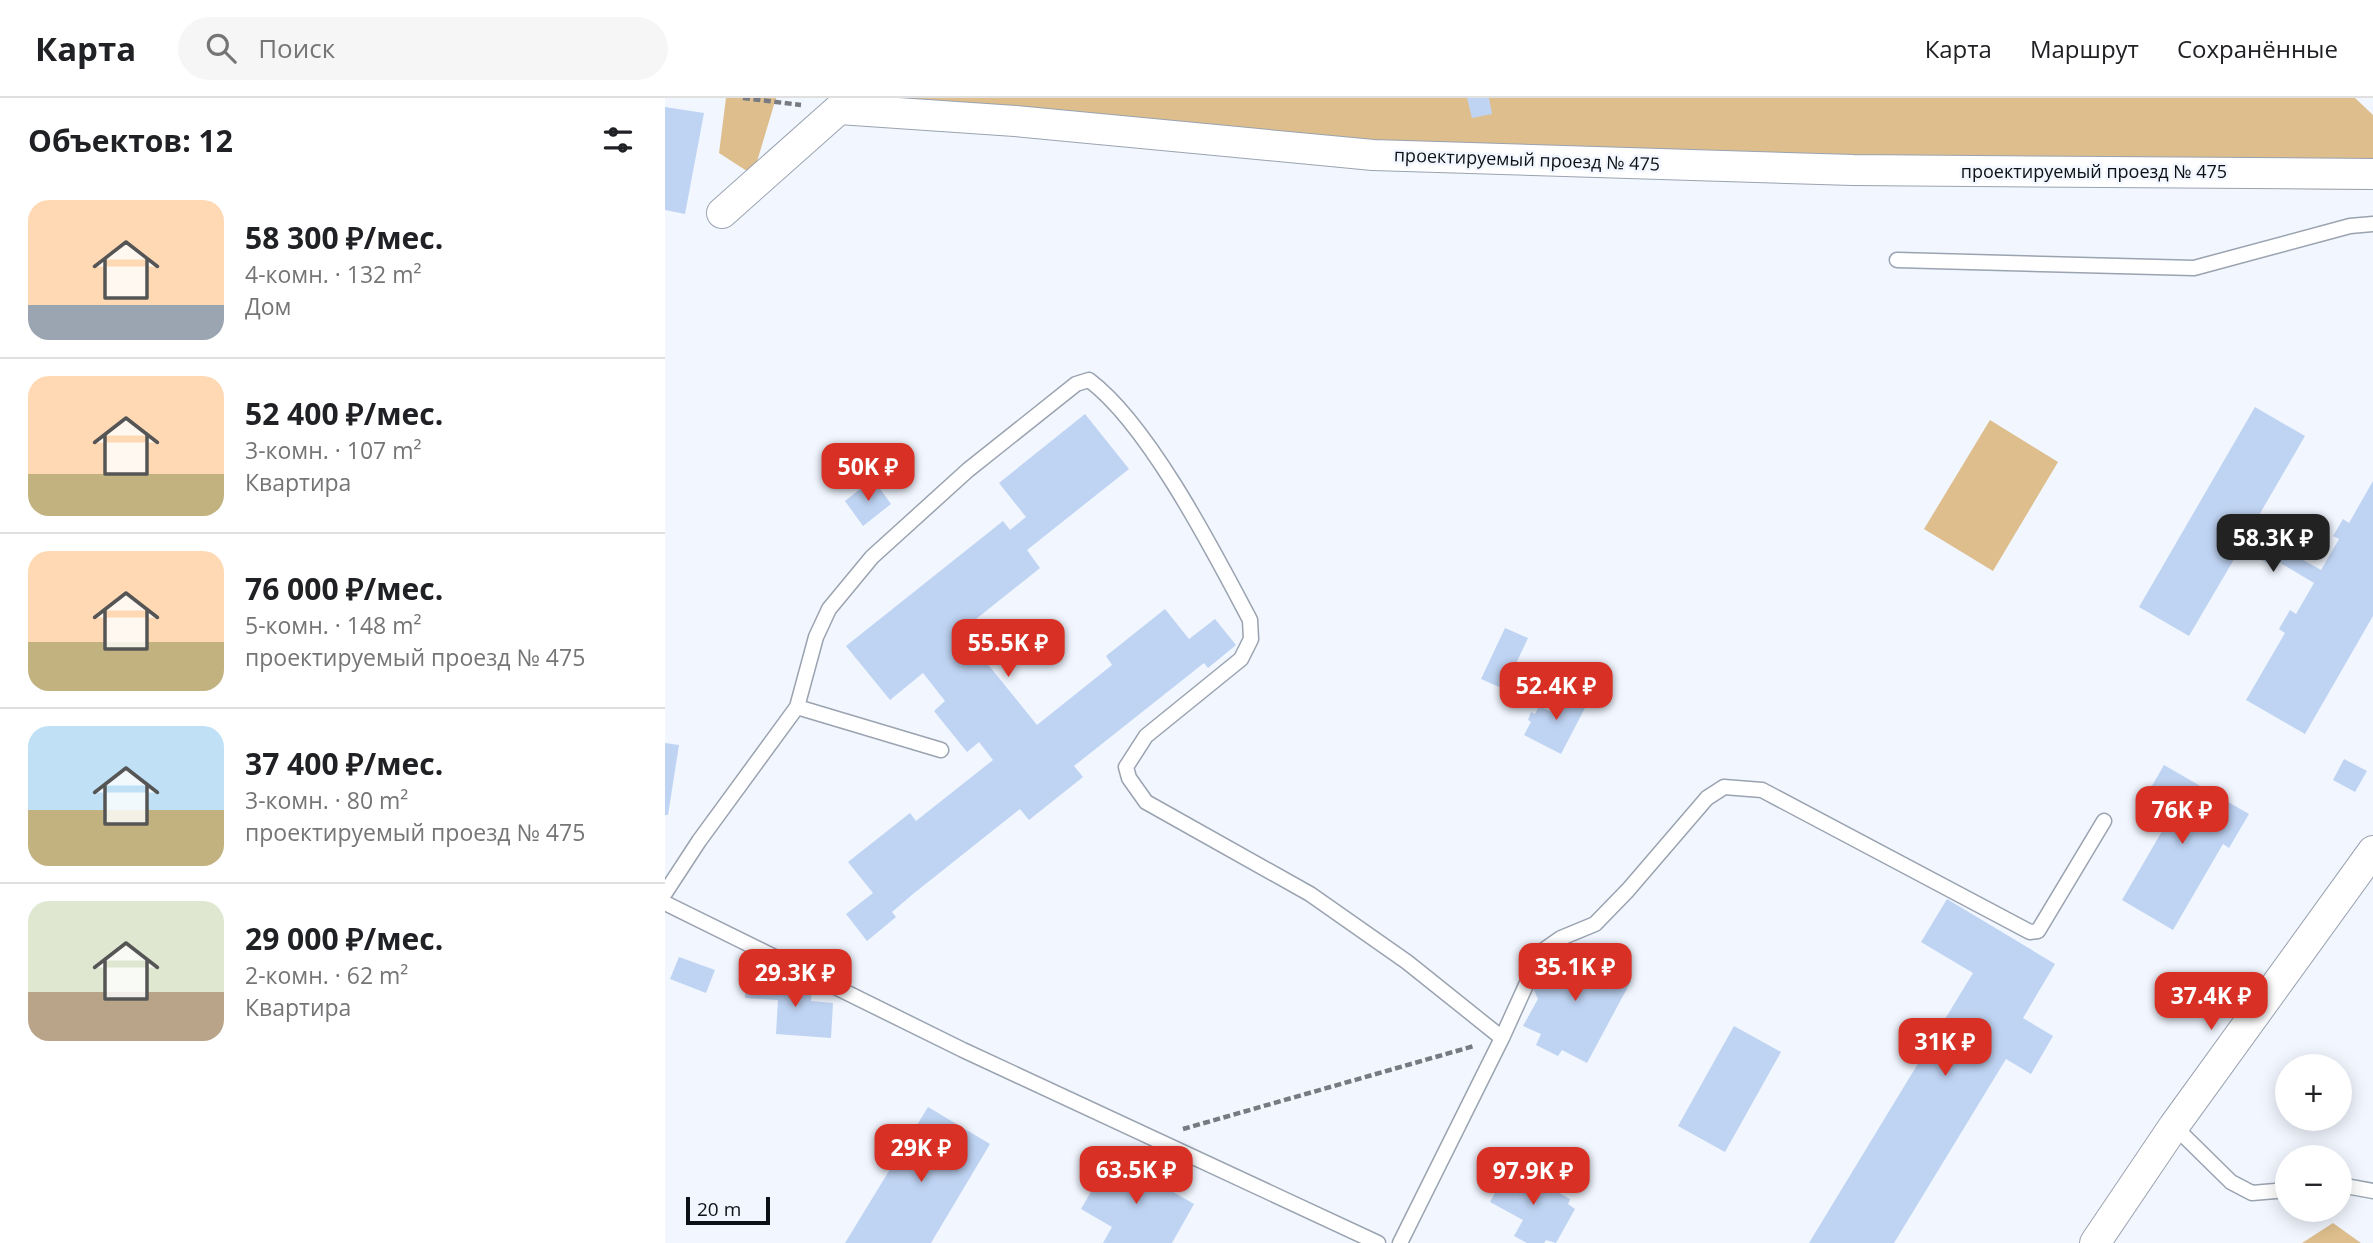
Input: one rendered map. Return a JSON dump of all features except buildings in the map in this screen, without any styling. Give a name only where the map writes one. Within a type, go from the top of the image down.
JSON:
[{"type":"street","name":"проектируемый проезд № 475","points":[[722,213],[839,109],[1015,121],[1373,155],[1853,170],[2373,174]]},
{"type":"street","points":[[2095,1243],[2174,1126],[2373,851]]},
{"type":"lane","points":[[1897,260],[2194,268],[2350,226],[2373,225]]},
{"type":"lane","points":[[665,893],[699,841],[797,707],[815,637],[829,609],[872,557],[968,470],[1076,384],[1089,380],[1109,395],[1163,469],[1250,620],[1251,639],[1241,659],[1146,736],[1126,767],[1129,778],[1146,802],[1310,894],[1407,962],[1502,1038]]},
{"type":"lane","points":[[797,707],[941,750]]},
{"type":"lane","points":[[1400,1243],[1502,1038],[1541,952],[1561,938],[1595,924],[1707,798],[1724,788],[1762,790],[2030,932],[2038,931],[2104,821]]},
{"type":"lane","points":[[665,903],[963,1050],[1377,1243]]},
{"type":"lane","points":[[2174,1126],[2231,1182],[2252,1193],[2275,1191]]},
{"type":"lane","points":[[2352,1187],[2373,1191]]},
{"type":"path","points":[[743,98],[775,103]]},
{"type":"path","points":[[1152,1138],[1502,1038]]},
{"type":"shaded area","points":[[726,98],[776,98],[753,175],[719,153]]},
{"type":"shaded area","points":[[860,98],[2355,98],[2373,115],[2373,190],[1853,184],[1372,170],[858,119]]},
{"type":"shaded area","points":[[1990,420],[2058,462],[1993,571],[1924,529]]},
{"type":"shaded area","points":[[2333,1223],[2361,1243],[2302,1243]]}]
